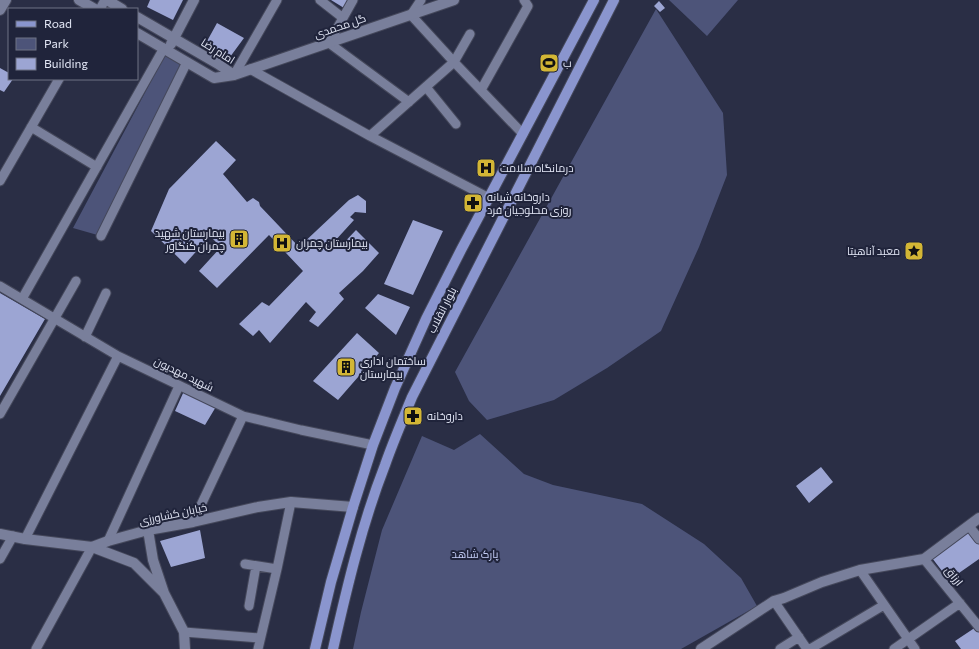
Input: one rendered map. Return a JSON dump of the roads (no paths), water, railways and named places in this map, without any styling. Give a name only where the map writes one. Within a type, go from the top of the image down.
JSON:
[{"type":"main road","name":"بلوار انقلاب","points":[[315,649],[330,582],[373,445],[395,388],[426,319],[594,0]]},
{"type":"main road","name":"بلوار انقلاب","points":[[334,649],[348,584],[369,511],[384,465],[412,397],[614,0]]},
{"type":"street","points":[[0,10],[6,0]]},
{"type":"street","points":[[79,0],[93,8]]},
{"type":"street","points":[[106,0],[120,8]]},
{"type":"street","points":[[22,299],[97,166],[174,39],[194,0]]},
{"type":"street","points":[[234,75],[277,0]]},
{"type":"street","points":[[320,0],[343,18]]},
{"type":"street","points":[[353,0],[329,43],[409,102]]},
{"type":"street","points":[[421,0],[411,14],[454,62],[523,134]]},
{"type":"street","name":"گل محمدی","points":[[234,75],[454,0]]},
{"type":"street","points":[[481,90],[528,6],[524,0]]},
{"type":"street","name":"امام رضا","points":[[138,18],[218,64],[234,75]]},
{"type":"street","name":"امام رضا","points":[[138,34],[214,78],[234,75]]},
{"type":"street","points":[[370,136],[454,62],[470,34]]},
{"type":"street","points":[[101,236],[187,62]]},
{"type":"street","points":[[250,70],[370,136],[489,198]]},
{"type":"street","points":[[0,181],[58,80]]},
{"type":"street","points":[[426,87],[456,124]]},
{"type":"street","points":[[31,127],[97,166]]},
{"type":"street","points":[[0,413],[76,281]]},
{"type":"street","name":"شهید مهدیون","points":[[0,286],[118,356],[243,416],[373,445]]},
{"type":"street","points":[[85,337],[106,293]]},
{"type":"street","points":[[25,539],[118,356]]},
{"type":"street","points":[[108,541],[179,386]]},
{"type":"street","points":[[193,522],[243,416]]},
{"type":"street","points":[[258,649],[291,502]]},
{"type":"street","name":"خیابان کشاورزی","points":[[0,534],[25,539],[92,547],[148,530],[193,522],[258,507],[291,502],[353,507]]},
{"type":"street","points":[[701,649],[774,601],[822,582],[860,570],[924,559],[979,518]]},
{"type":"street","points":[[969,526],[979,539]]},
{"type":"street","points":[[148,530],[153,560],[164,593],[184,632],[185,649]]},
{"type":"street","points":[[0,559],[13,536]]},
{"type":"street","points":[[36,649],[92,547],[134,563],[164,593]]},
{"type":"street","name":"ارزاق","points":[[924,559],[979,627]]},
{"type":"street","points":[[245,564],[277,569]]},
{"type":"street","points":[[249,606],[256,566]]},
{"type":"street","points":[[860,570],[915,649]]},
{"type":"street","points":[[774,601],[809,649],[884,605]]},
{"type":"street","points":[[894,649],[960,603]]},
{"type":"street","points":[[184,632],[260,638]]},
{"type":"street","points":[[780,649],[799,637]]},
{"type":"place","name":"ب","points":[[549,63]]},
{"type":"place","name":"درمانگاه سلامت","points":[[486,168]]},
{"type":"place","name":"داروخانه شبانه روزی محلوجیان فرد","points":[[473,203]]},
{"type":"place","name":"بیمارستان شهید چمران کنگاور","points":[[239,239]]},
{"type":"place","name":"بیمارستان چمران","points":[[282,243]]},
{"type":"place","name":"معبد آناهیتا","points":[[914,251]]},
{"type":"place","name":"ساختمان اداری بیمارستان","points":[[346,367]]},
{"type":"place","name":"داروخانه","points":[[413,416]]},
{"type":"park label","name":"پارک شاهد","points":[[475,554]]}]
